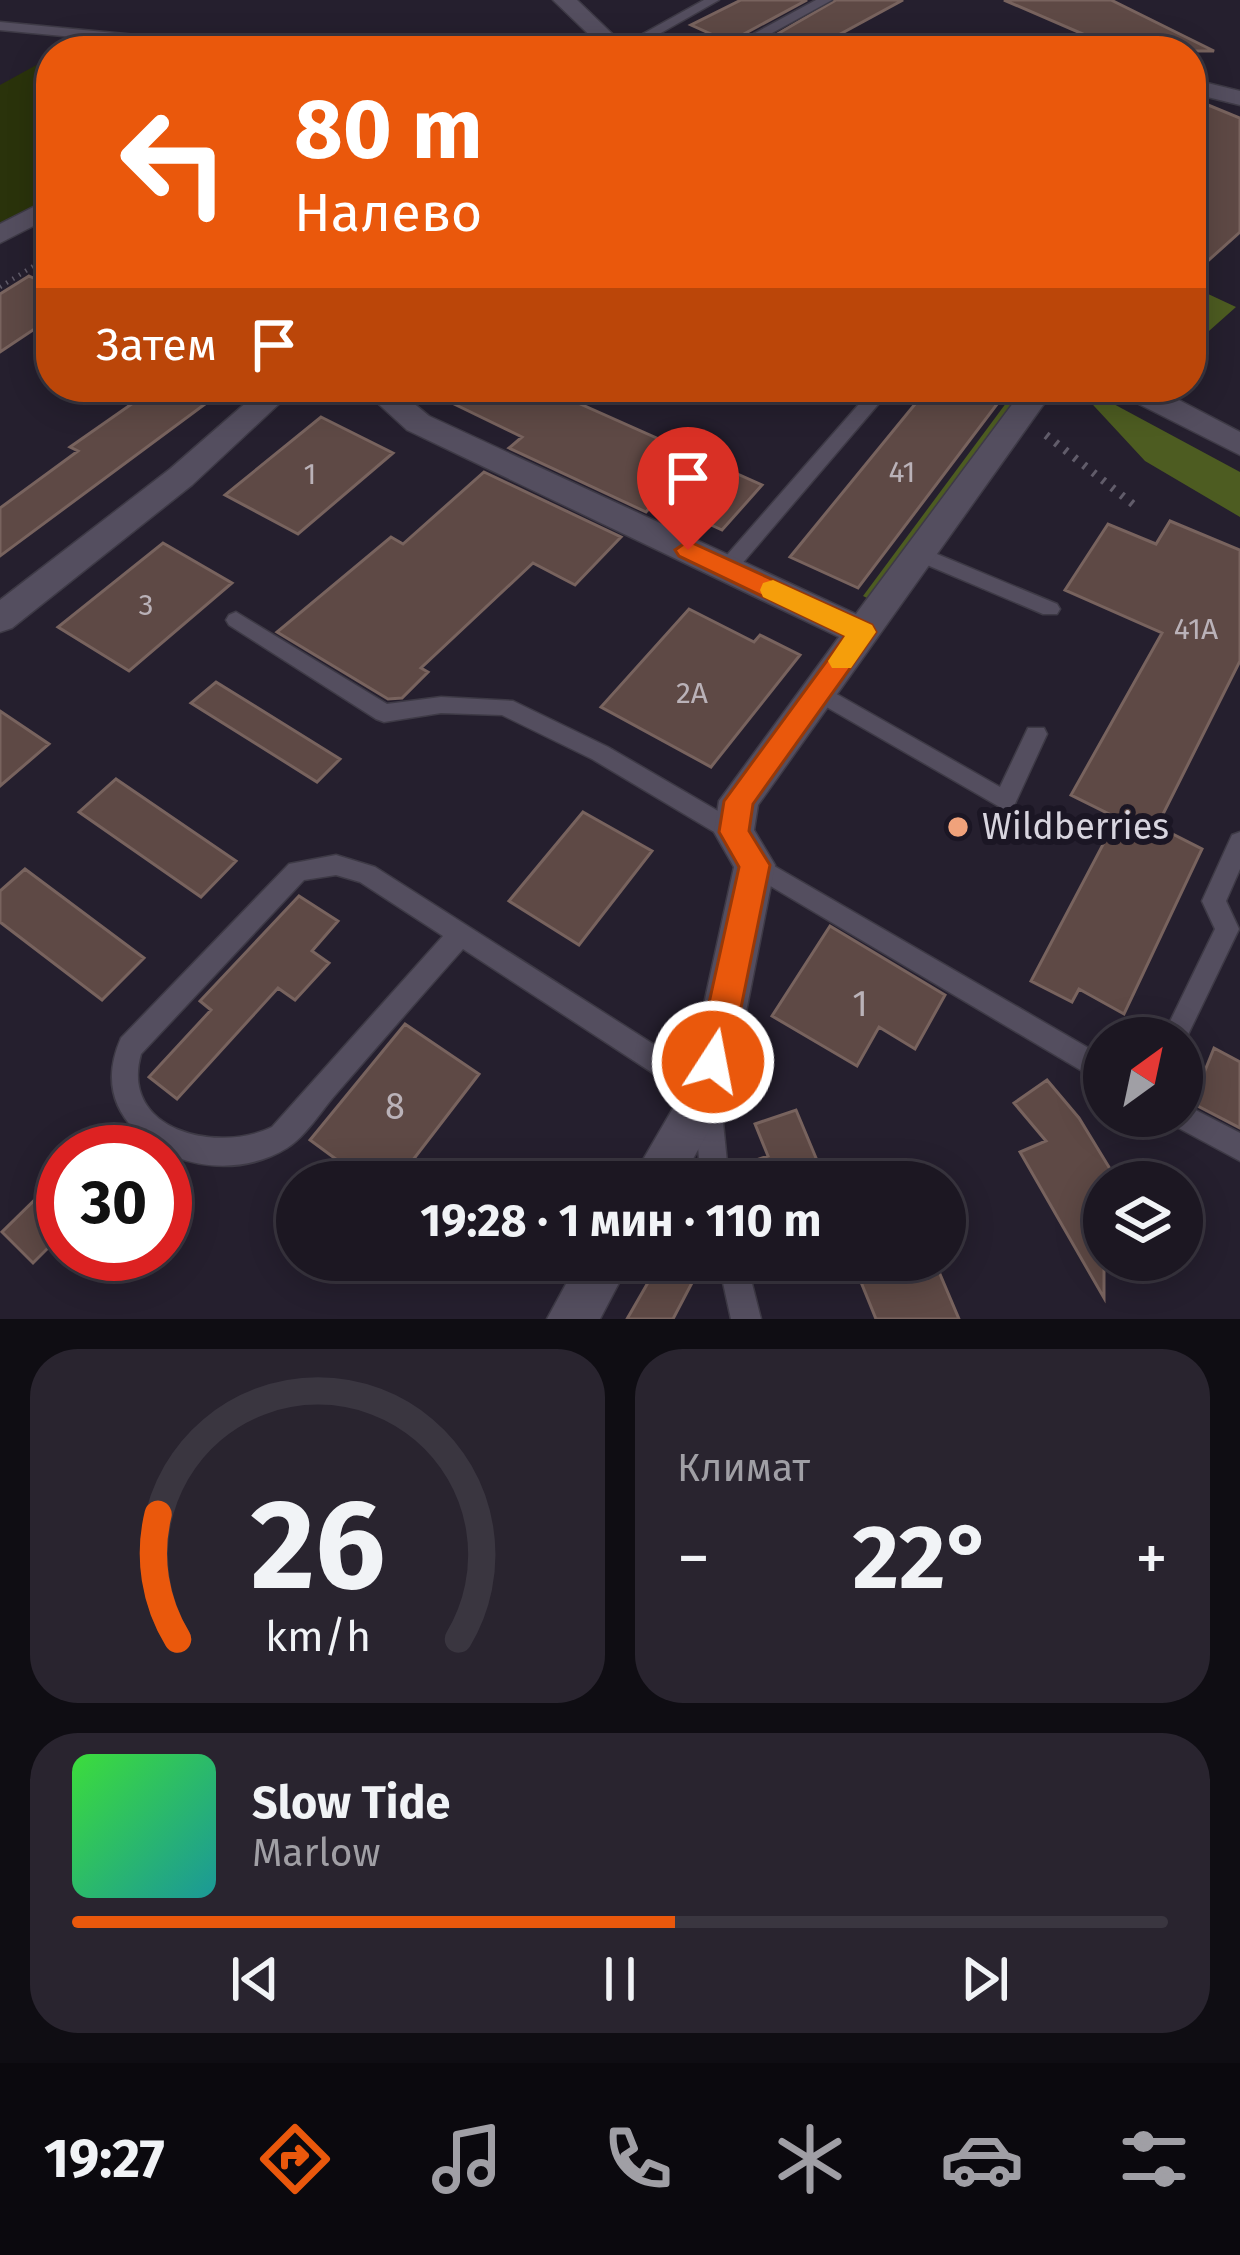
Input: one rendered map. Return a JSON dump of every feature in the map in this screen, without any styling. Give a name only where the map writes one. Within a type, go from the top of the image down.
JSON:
[{"type":"street","points":[[563,0],[603,36]]},
{"type":"street","points":[[1206,86],[1240,69]]},
{"type":"street","points":[[1206,89],[1240,98]]},
{"type":"street","points":[[0,619],[181,477],[265,402]]},
{"type":"street","points":[[393,402],[418,423],[862,632]]},
{"type":"street","points":[[667,1161],[707,1094],[744,849],[739,801],[1030,402]]},
{"type":"street","points":[[1158,402],[1240,445]]},
{"type":"street","points":[[572,1319],[595,1281]]},
{"type":"lane","points":[[647,36],[713,0]]},
{"type":"lane","points":[[758,36],[826,0]]},
{"type":"lane","points":[[0,26],[105,36]]},
{"type":"lane","points":[[727,568],[871,402]]},
{"type":"lane","points":[[920,554],[1050,609]]},
{"type":"lane","points":[[236,620],[384,713],[441,705],[505,707],[600,753],[744,849],[1083,1058]]},
{"type":"lane","points":[[819,692],[1005,801],[1036,734]]},
{"type":"lane","points":[[1185,1017],[1227,929],[1214,901],[1240,842]]},
{"type":"lane","points":[[461,933],[282,1136],[260,1147],[238,1153],[211,1152],[170,1141],[137,1115],[122,1093],[120,1068],[130,1047],[297,871],[350,866],[461,933],[707,1094],[713,1161]]},
{"type":"lane","points":[[1203,1128],[1240,1148]]},
{"type":"lane","points":[[737,1281],[746,1319]]},
{"type":"path","points":[[0,286],[36,264]]},
{"type":"path","points":[[1032,402],[1134,505]]},
{"type":"green space","points":[[36,65],[36,205],[0,228],[0,85]]},
{"type":"green space","points":[[1206,293],[1236,307],[1206,334]]},
{"type":"green space","points":[[1007,402],[1022,402],[875,602],[863,596]]},
{"type":"green space","points":[[1090,402],[1110,402],[1240,472],[1240,517],[1145,461]]},
{"type":"building","points":[[741,0],[807,0],[740,36],[716,36],[691,25]]},
{"type":"building","points":[[836,0],[903,0],[837,36],[774,36]]},
{"type":"building","points":[[1004,0],[1111,0],[1184,36],[1087,36]]},
{"type":"building","points":[[1206,104],[1240,118],[1240,232],[1206,263]]},
{"type":"building","points":[[29,276],[36,279],[36,328],[0,352],[0,294]]},
{"type":"building","points":[[134,402],[208,402],[0,556],[0,508],[78,451],[70,447]]},
{"type":"building","points":[[450,402],[576,402],[762,485],[722,530],[657,500],[646,512],[509,448],[522,437]]},
{"type":"building","points":[[917,402],[999,402],[858,588],[790,557]]},
{"type":"building","points":[[321,417],[393,453],[298,534],[225,495]]},
{"type":"building","points":[[484,472],[621,537],[575,585],[533,563],[421,668],[428,672],[402,698],[388,699],[277,632],[391,537],[403,544]]},
{"type":"building","points":[[1170,521],[1240,550],[1240,661],[1157,826],[1202,849],[1124,1014],[1079,989],[1072,1002],[1031,981],[1117,818],[1071,795],[1162,633],[1065,590],[1108,524],[1156,544]]},
{"type":"building","points":[[163,543],[232,583],[129,671],[58,627]]},
{"type":"building","points":[[689,609],[754,642],[760,635],[800,655],[711,767],[601,707]]},
{"type":"building","points":[[216,682],[340,759],[317,782],[191,703]]},
{"type":"building","points":[[0,711],[49,744],[0,786]]},
{"type":"building","points":[[116,779],[236,861],[201,897],[79,812]]},
{"type":"building","points":[[583,812],[652,851],[579,945],[509,901]]},
{"type":"building","points":[[25,869],[144,958],[102,1000],[0,922],[0,891]]},
{"type":"building","points":[[299,896],[338,921],[312,951],[329,963],[295,1000],[278,988],[177,1099],[149,1077],[211,1010],[200,1001]]},
{"type":"building","points":[[830,926],[945,995],[915,1049],[879,1027],[857,1066],[772,1016]]},
{"type":"building","points":[[405,1024],[479,1074],[412,1161],[338,1161],[310,1140]]},
{"type":"building","points":[[1214,1048],[1240,1062],[1240,1128],[1203,1109],[1203,1076]]},
{"type":"building","points":[[1047,1080],[1079,1118],[1083,1137],[1091,1137],[1105,1161],[1083,1161],[1083,1262],[1020,1152],[1046,1141],[1014,1103]]},
{"type":"building","points":[[796,1110],[817,1161],[753,1161],[768,1156],[755,1124]]},
{"type":"building","points":[[36,1199],[33,1263],[2,1232]]},
{"type":"building","points":[[649,1281],[693,1281],[673,1319],[627,1319]]},
{"type":"building","points":[[861,1281],[943,1281],[959,1319],[876,1319]]},
{"type":"slow traffic","points":[[773,590],[862,632],[841,661]]},
{"type":"place","name":"Wildberries","points":[[958,827]]},
{"type":"route","points":[[688,550],[862,632],[739,801],[734,832],[755,865],[713,1062]]}]
